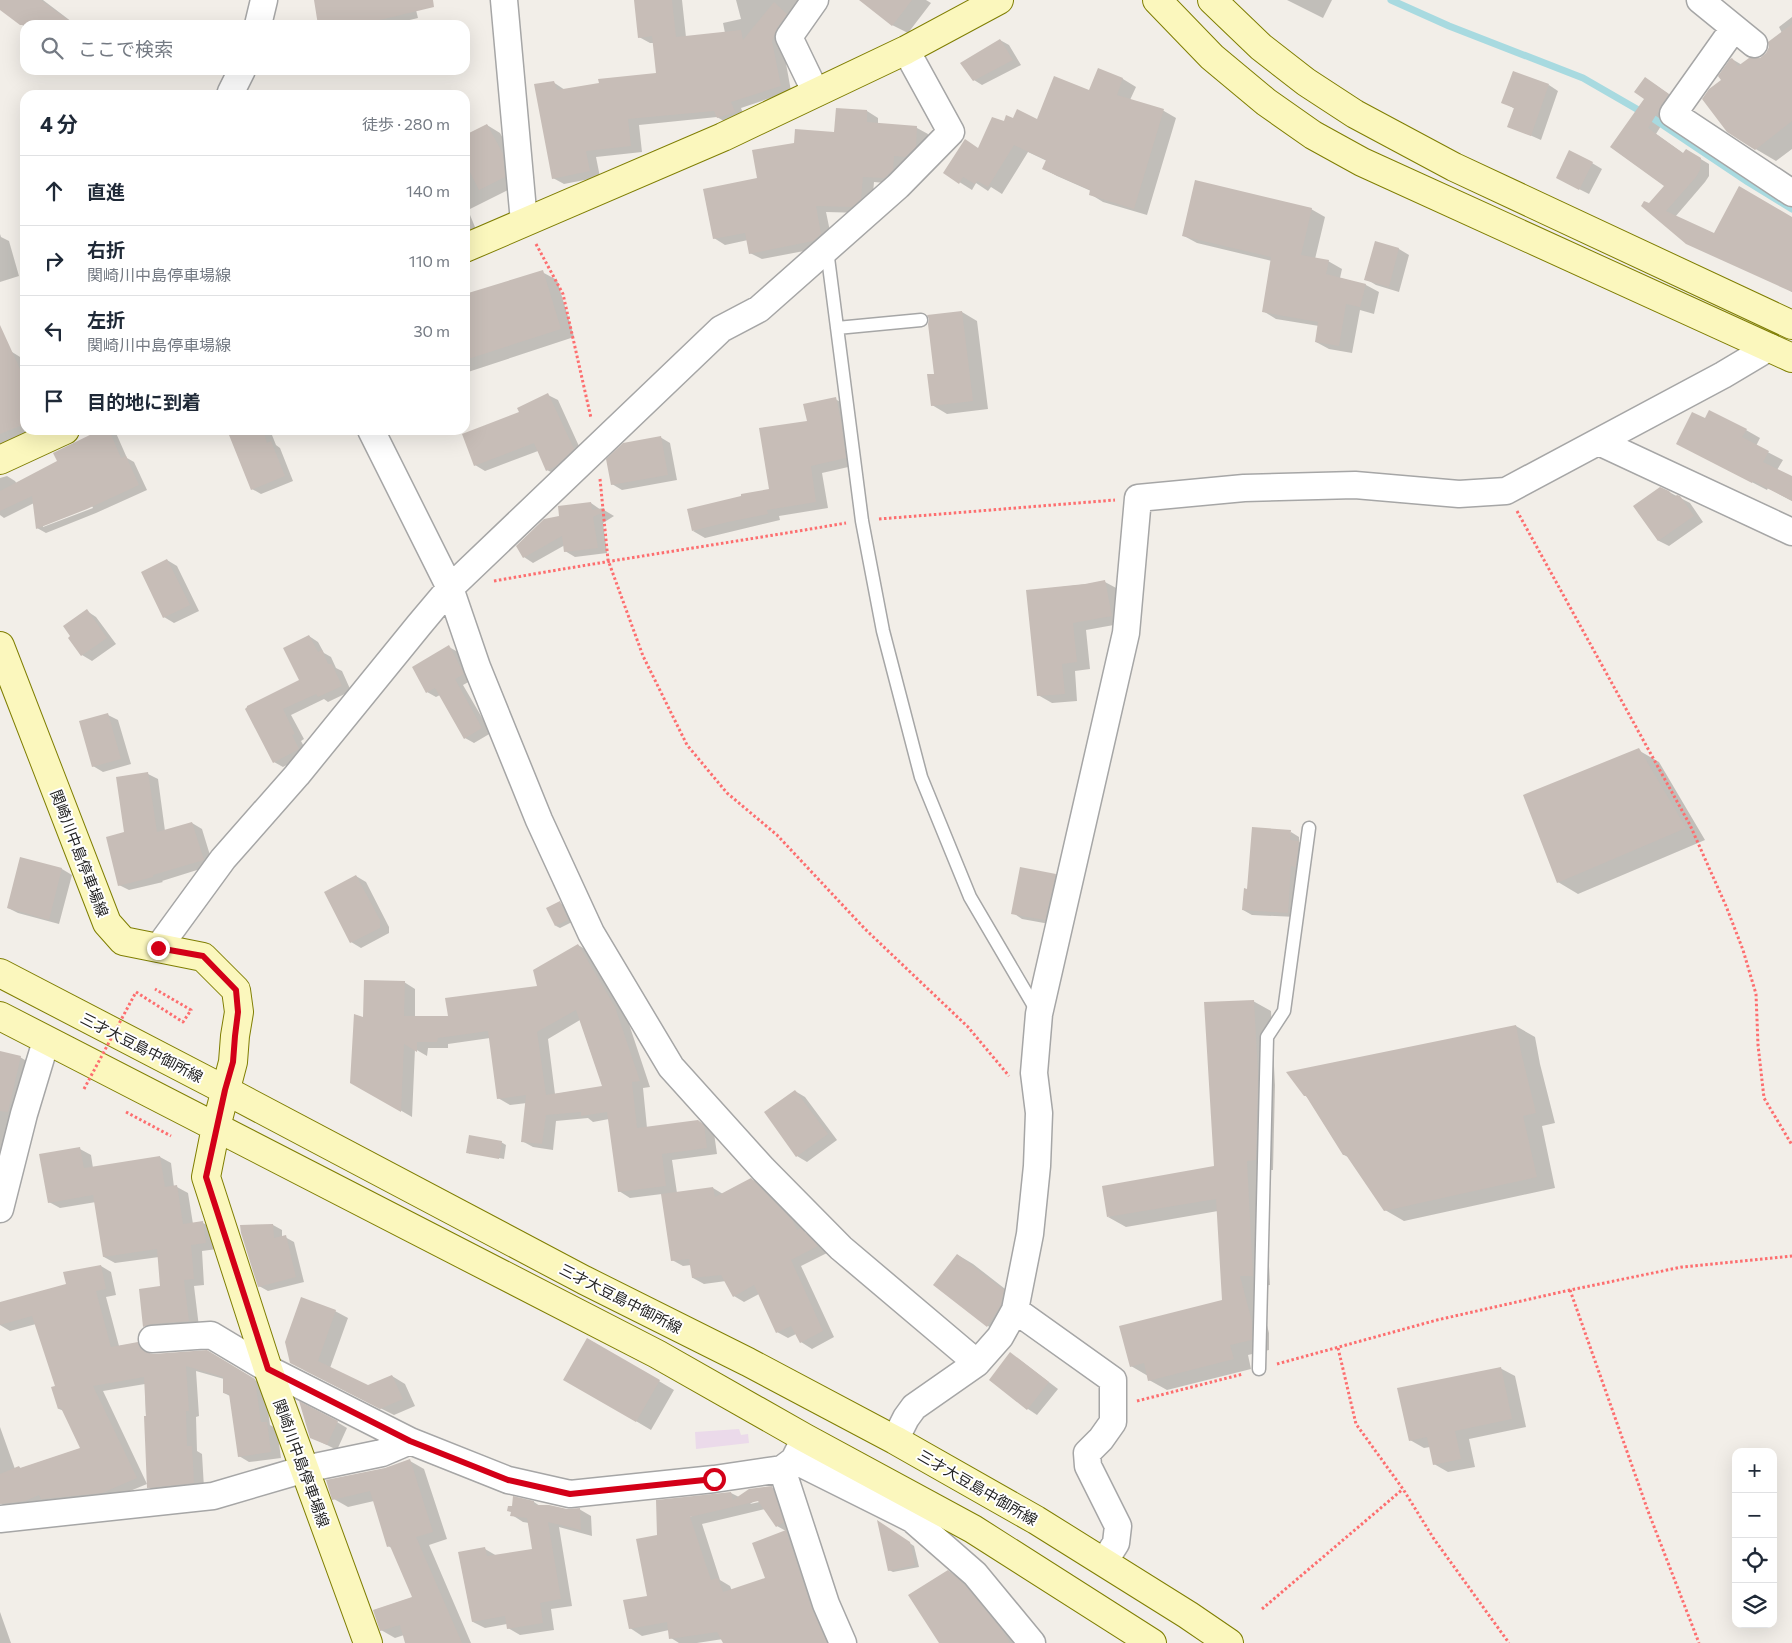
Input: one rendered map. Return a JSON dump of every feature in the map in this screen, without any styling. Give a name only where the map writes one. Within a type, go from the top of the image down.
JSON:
[{"type":"main road","points":[[470,246],[722,137],[906,50],[999,0]]},
{"type":"main road","points":[[1157,0],[1212,57],[1266,102],[1313,135],[1354,158],[1781,352]]},
{"type":"main road","points":[[1212,0],[1269,53],[1306,82],[1355,114],[1454,167],[1792,325]]},
{"type":"main road","points":[[0,460],[54,435]]},
{"type":"main road","name":"関崎川中島停車場線","points":[[0,646],[107,924],[123,941],[203,956],[236,990],[238,1012],[233,1062],[216,1127],[206,1177],[268,1369],[368,1643]]},
{"type":"main road","name":"三才大豆島中御所線","points":[[0,973],[584,1280],[748,1362],[895,1440],[1036,1520],[1229,1643]]},
{"type":"main road","points":[[0,1016],[420,1234],[657,1354],[793,1455],[974,1529],[1152,1643]]},
{"type":"street","points":[[259,20],[264,0]]},
{"type":"street","points":[[504,0],[524,222]]},
{"type":"street","points":[[815,0],[790,37],[816,93]]},
{"type":"street","points":[[1700,0],[1744,36],[1674,114],[1792,193]]},
{"type":"street","points":[[158,948],[223,859],[297,776],[450,588],[722,329],[759,309],[898,186],[951,132],[906,50]]},
{"type":"street","points":[[232,90],[240,75]]},
{"type":"street","points":[[895,1440],[914,1407],[977,1363],[1000,1338],[1015,1310],[1030,1234],[1037,1166],[1040,1113],[1034,1073],[1038,1014],[1126,633],[1138,498],[1244,488],[1355,485],[1459,494],[1506,491],[1723,375],[1781,352]]},
{"type":"street","points":[[374,435],[450,588],[477,668],[535,811],[587,925],[671,1067],[763,1170],[841,1248],[977,1363]]},
{"type":"street","points":[[1599,442],[1792,532]]},
{"type":"street","points":[[0,1208],[24,1114],[46,1041]]},
{"type":"street","points":[[1015,1310],[1113,1380],[1113,1422],[1101,1439],[1087,1453],[1088,1466],[1118,1526],[1116,1543],[1104,1562]]},
{"type":"street","points":[[152,1339],[211,1335],[268,1369],[410,1441],[508,1480],[570,1494],[714,1479],[793,1455],[912,1519],[975,1574],[1032,1643]]},
{"type":"street","points":[[0,1519],[212,1496],[305,1469],[382,1453],[410,1441]]},
{"type":"street","points":[[793,1455],[826,1604],[843,1643]]},
{"type":"lane","points":[[827,250],[862,520],[884,630],[921,777],[970,897],[1038,1014]]},
{"type":"lane","points":[[837,328],[921,320]]},
{"type":"lane","points":[[1259,1369],[1267,1037],[1284,1011],[1309,828]]},
{"type":"path","points":[[524,222],[563,294],[598,446],[608,560],[644,656],[687,746],[726,793],[777,834],[865,929],[968,1027],[1010,1077]]},
{"type":"path","points":[[1506,491],[1690,825],[1726,906],[1743,950],[1756,994],[1758,1045],[1764,1098],[1792,1145]]},
{"type":"path","points":[[490,582],[608,560],[738,542],[862,520],[1138,498]]},
{"type":"path","points":[[84,1089],[136,992],[183,1022],[192,1010],[155,989]]},
{"type":"path","points":[[1113,1407],[1438,1320],[1570,1290],[1682,1267],[1792,1256]]},
{"type":"path","points":[[1570,1290],[1648,1511],[1699,1643]]},
{"type":"path","points":[[1338,1348],[1356,1424],[1403,1489],[1434,1539],[1509,1643]]},
{"type":"path","points":[[1262,1609],[1403,1489]]},
{"type":"shaded area","points":[[739,1429],[741,1435],[748,1434],[749,1443],[696,1449],[695,1432]]},
{"type":"building","points":[[0,0],[41,0],[68,20],[20,20],[20,25],[0,10]]},
{"type":"building","points":[[314,0],[433,0],[434,7],[380,20],[317,20]]},
{"type":"building","points":[[634,0],[672,0],[676,37],[741,30],[743,40],[774,2],[787,14],[777,28],[772,41],[781,86],[731,102],[735,112],[717,118],[714,111],[628,119],[631,146],[586,151],[590,171],[552,179],[534,84],[554,81],[557,90],[599,83],[598,79],[656,73],[652,36],[638,38]]},
{"type":"building","points":[[859,0],[912,0],[892,26]]},
{"type":"building","points":[[1792,24],[1792,121],[1755,150],[1727,132],[1702,99],[1709,89],[1721,80],[1718,76],[1730,59],[1732,58],[1738,66],[1749,58],[1760,58],[1769,47],[1768,42]]},
{"type":"building","points":[[1000,39],[1013,60],[973,81],[960,63]]},
{"type":"building","points":[[1098,68],[1123,78],[1117,95],[1164,109],[1134,209],[1089,195],[1090,190],[1042,169],[1046,160],[1014,145],[988,187],[977,181],[975,184],[963,177],[959,184],[943,173],[965,139],[978,148],[992,117],[1004,121],[1006,115],[1013,118],[1017,109],[1037,119],[1054,76],[1089,90]]},
{"type":"building","points":[[1513,71],[1549,84],[1531,136],[1507,127],[1514,108],[1501,103]]},
{"type":"building","points":[[1645,77],[1669,94],[1648,128],[1683,153],[1686,149],[1701,158],[1700,170],[1696,177],[1666,211],[1714,233],[1739,186],[1792,217],[1792,292],[1686,244],[1641,206],[1644,201],[1649,203],[1664,186],[1610,147],[1644,99],[1634,92]]},
{"type":"building","points":[[836,108],[867,110],[867,122],[917,126],[916,147],[905,157],[894,156],[893,170],[884,178],[863,177],[861,199],[852,207],[816,206],[821,234],[813,241],[749,254],[745,233],[713,239],[703,189],[757,178],[752,150],[794,143],[795,129],[834,132]]},
{"type":"building","points":[[487,124],[503,154],[505,177],[479,190],[470,172],[470,132]]},
{"type":"building","points":[[1569,150],[1593,162],[1579,190],[1556,178]]},
{"type":"building","points":[[1195,180],[1312,208],[1301,255],[1329,260],[1326,274],[1366,284],[1360,307],[1346,304],[1339,346],[1315,342],[1318,322],[1262,312],[1271,257],[1182,236]]},
{"type":"building","points":[[1375,241],[1399,248],[1389,287],[1364,280]]},
{"type":"building","points":[[543,270],[561,329],[470,358],[470,292]]},
{"type":"building","points":[[962,311],[973,401],[931,406],[927,374],[934,374],[929,319],[927,315]]},
{"type":"building","points":[[0,325],[20,369],[20,426],[0,434]]},
{"type":"building","points":[[548,393],[574,449],[556,466],[546,471],[534,443],[474,466],[462,435],[470,435],[470,431],[519,412],[517,408]]},
{"type":"building","points":[[836,397],[846,458],[811,466],[816,502],[767,510],[768,514],[692,531],[687,509],[741,496],[741,494],[769,489],[759,428],[807,421],[803,404]]},
{"type":"building","points":[[1709,410],[1747,429],[1742,437],[1769,451],[1763,462],[1792,476],[1792,501],[1676,444],[1692,412],[1705,418]]},
{"type":"building","points":[[90,435],[111,435],[121,458],[126,456],[139,485],[87,509],[36,529],[32,496],[0,511],[0,491],[57,461],[53,453]]},
{"type":"building","points":[[229,435],[265,435],[267,443],[271,441],[285,476],[251,490]]},
{"type":"building","points":[[661,436],[668,475],[611,485],[606,459],[623,443]]},
{"type":"building","points":[[1660,487],[1669,491],[1674,497],[1680,496],[1694,516],[1658,541],[1633,506]]},
{"type":"building","points":[[591,502],[592,510],[604,508],[605,511],[593,517],[598,548],[564,552],[562,536],[523,558],[516,546],[544,519],[559,516],[558,506]]},
{"type":"building","points":[[167,559],[190,605],[163,618],[141,572]]},
{"type":"building","points":[[1105,580],[1112,616],[1073,623],[1077,662],[1062,664],[1065,694],[1037,696],[1026,590]]},
{"type":"building","points":[[87,609],[107,638],[81,656],[68,638],[70,636],[63,626]]},
{"type":"building","points":[[309,635],[318,652],[322,650],[328,664],[332,664],[342,686],[318,697],[316,694],[283,709],[295,734],[292,735],[299,749],[273,763],[245,709],[247,706],[299,680],[283,648]]},
{"type":"building","points":[[449,645],[464,674],[455,679],[482,728],[464,739],[435,688],[426,693],[412,667]]},
{"type":"building","points":[[108,713],[121,759],[92,767],[79,721]]},
{"type":"building","points":[[1639,748],[1686,828],[1557,883],[1523,795]]},
{"type":"building","points":[[148,772],[157,832],[192,822],[204,860],[153,875],[153,877],[118,886],[106,837],[124,832],[116,777]]},
{"type":"building","points":[[1252,827],[1291,830],[1290,840],[1299,841],[1296,867],[1291,866],[1288,913],[1242,910],[1244,888],[1247,889]]},
{"type":"building","points":[[20,857],[62,868],[49,920],[7,908]]},
{"type":"building","points":[[1020,867],[1056,874],[1045,920],[1011,914]]},
{"type":"building","points":[[356,875],[380,920],[380,928],[350,943],[324,892]]},
{"type":"building","points":[[560,901],[568,920],[555,926],[546,908]]},
{"type":"building","points":[[578,944],[615,1007],[640,1081],[632,1082],[637,1128],[698,1120],[704,1125],[707,1148],[662,1154],[666,1186],[618,1192],[607,1112],[581,1116],[581,1112],[546,1115],[542,1144],[521,1142],[526,1095],[497,1099],[488,1031],[438,1038],[437,1042],[417,1042],[417,1052],[404,1044],[401,1112],[350,1083],[354,1014],[363,1017],[364,980],[405,981],[404,1016],[448,1016],[445,998],[537,986],[533,970]],"holes":[[[576,1010],[602,1086],[546,1095],[537,1032]]]},
{"type":"building","points":[[1254,1000],[1258,1074],[1256,1160],[1247,1161],[1253,1276],[1240,1276],[1252,1322],[1252,1340],[1230,1345],[1234,1359],[1148,1381],[1144,1363],[1130,1367],[1119,1326],[1222,1300],[1216,1199],[1107,1217],[1102,1186],[1214,1166],[1204,1002]]},
{"type":"building","points":[[1516,1025],[1536,1113],[1523,1116],[1537,1177],[1384,1211],[1346,1155],[1343,1155],[1306,1096],[1304,1096],[1286,1072]]},
{"type":"building","points":[[0,1051],[21,1056],[8,1112],[0,1111]]},
{"type":"building","points":[[795,1090],[828,1134],[796,1157],[764,1112]]},
{"type":"building","points":[[469,1135],[502,1141],[499,1159],[466,1153]]},
{"type":"building","points":[[80,1147],[84,1168],[160,1156],[165,1187],[177,1185],[183,1224],[203,1221],[206,1243],[191,1245],[194,1279],[184,1280],[189,1321],[151,1324],[143,1327],[139,1289],[160,1286],[157,1249],[103,1257],[93,1195],[48,1203],[39,1154]]},
{"type":"building","points":[[751,1178],[792,1220],[797,1230],[801,1228],[818,1246],[791,1260],[823,1331],[800,1343],[791,1326],[776,1333],[754,1285],[733,1297],[721,1275],[692,1278],[689,1259],[671,1261],[661,1194],[713,1187],[715,1197]]},
{"type":"building","points":[[273,1224],[274,1238],[286,1235],[296,1277],[258,1287],[240,1225]]},
{"type":"building","points":[[957,1254],[1004,1290],[1001,1305],[987,1327],[933,1285]]},
{"type":"building","points":[[101,1265],[106,1289],[96,1291],[111,1347],[138,1342],[140,1348],[145,1352],[153,1354],[207,1350],[255,1379],[261,1422],[267,1422],[271,1452],[238,1457],[229,1394],[223,1393],[223,1377],[186,1366],[189,1411],[186,1411],[187,1446],[192,1446],[194,1483],[147,1488],[144,1377],[93,1386],[137,1478],[102,1493],[41,1499],[39,1495],[25,1501],[0,1504],[0,1474],[19,1466],[20,1468],[80,1448],[61,1408],[58,1409],[51,1387],[55,1386],[32,1316],[0,1325],[0,1302],[66,1284],[63,1272]]},
{"type":"building","points":[[301,1297],[336,1310],[318,1361],[368,1385],[392,1375],[403,1399],[380,1409],[290,1363],[285,1342]]},
{"type":"building","points":[[587,1338],[660,1380],[636,1422],[563,1380]]},
{"type":"building","points":[[1010,1352],[1049,1382],[1027,1410],[989,1380]]},
{"type":"building","points":[[1501,1367],[1512,1419],[1455,1431],[1461,1459],[1433,1465],[1427,1437],[1409,1441],[1397,1388]]},
{"type":"building","points":[[299,1401],[338,1421],[327,1445],[310,1438]]},
{"type":"building","points":[[410,1459],[433,1532],[416,1537],[462,1643],[405,1643],[400,1625],[380,1631],[373,1610],[412,1597],[390,1546],[387,1547],[370,1491],[332,1500],[326,1480],[385,1468]]},
{"type":"building","points":[[772,1486],[784,1522],[776,1527],[758,1501],[690,1517],[711,1580],[718,1578],[723,1592],[765,1578],[752,1543],[786,1530],[812,1609],[827,1643],[723,1643],[717,1632],[669,1639],[667,1622],[629,1629],[623,1600],[647,1596],[636,1539],[657,1535],[656,1500],[731,1492],[733,1500],[749,1489]]},
{"type":"building","points":[[513,1496],[534,1501],[534,1505],[549,1505],[567,1509],[580,1508],[581,1530],[548,1522],[561,1599],[540,1603],[543,1623],[507,1629],[505,1616],[472,1622],[458,1552],[485,1547],[487,1556],[532,1549],[527,1518],[510,1516],[511,1512],[507,1511],[508,1506],[512,1506]]},
{"type":"building","points":[[877,1520],[910,1542],[915,1565],[888,1571]]},
{"type":"building","points":[[948,1570],[964,1584],[1001,1629],[1010,1643],[939,1643],[908,1595]]},
{"type":"waterway","points":[[1391,0],[1449,26],[1583,78],[1654,119],[1792,209]]},
{"type":"route","points":[[158,948],[203,956],[236,990],[238,1012],[233,1062],[216,1127],[206,1177],[268,1369],[410,1441],[508,1480],[570,1494],[714,1479]]}]
